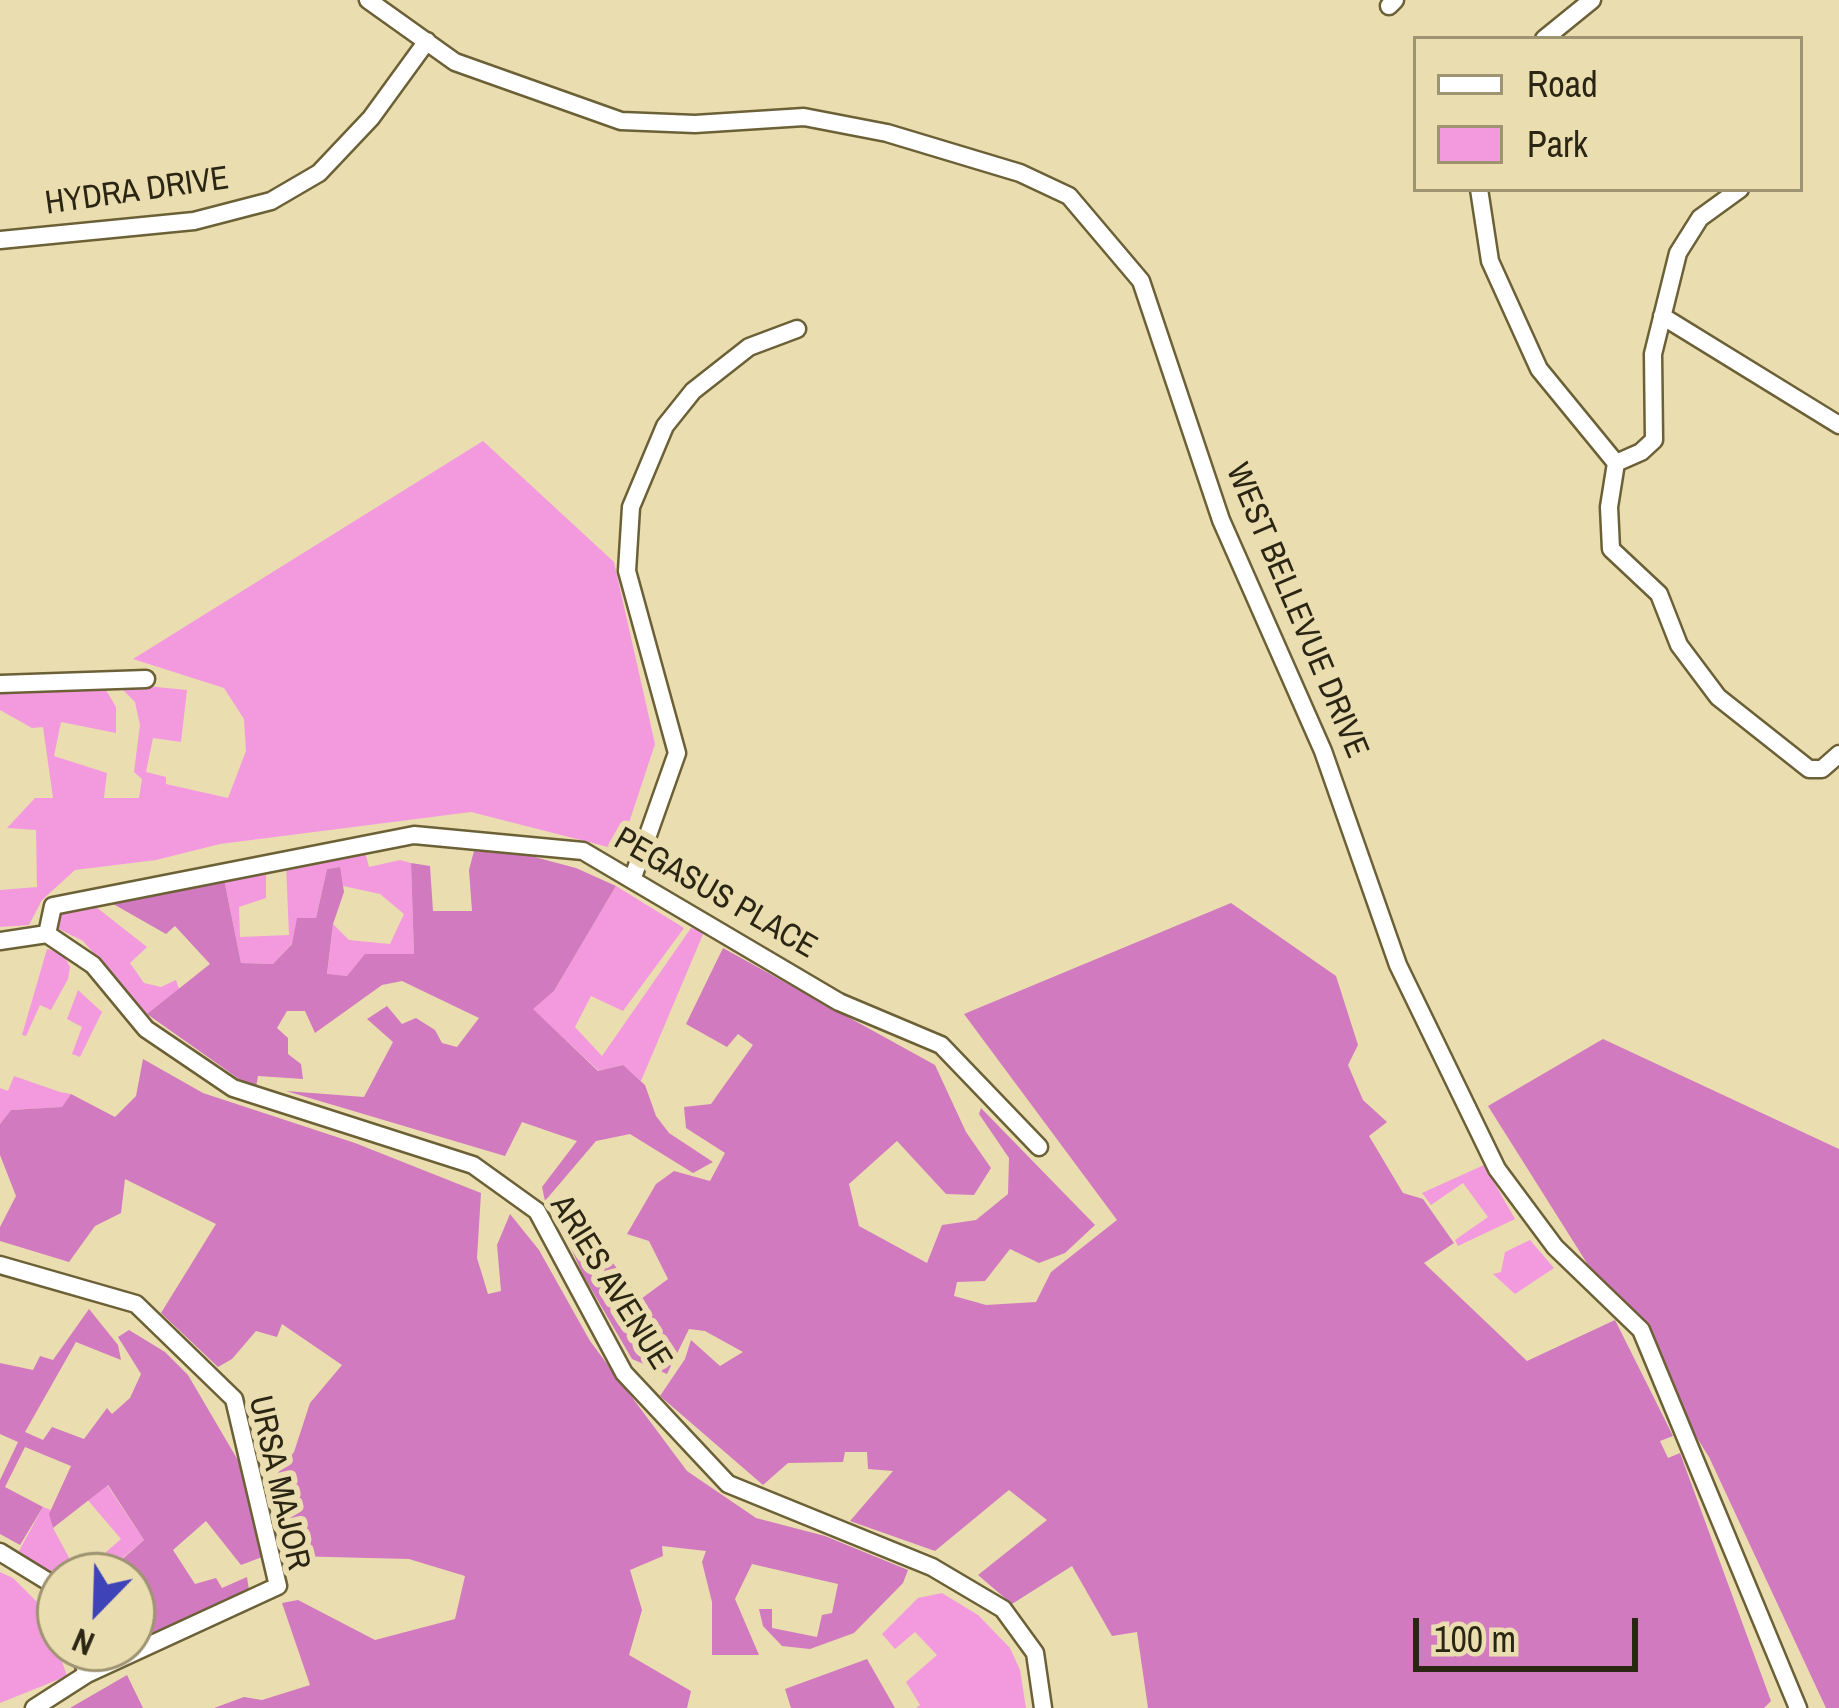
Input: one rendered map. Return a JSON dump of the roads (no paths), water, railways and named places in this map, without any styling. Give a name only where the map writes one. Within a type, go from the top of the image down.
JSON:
[{"type":"street","name":"WEST BELLEVUE DRIVE","points":[[368,0],[455,62],[621,121],[695,124],[805,117],[887,134],[1020,173],[1069,196],[1141,281],[1221,520],[1323,751],[1398,965],[1497,1169],[1555,1247],[1641,1330],[1798,1708]]},
{"type":"street","points":[[1548,36],[1592,0]]},
{"type":"street","name":"HYDRA DRIVE","points":[[0,240],[194,221],[271,201],[319,172],[371,118],[427,40]]},
{"type":"street","points":[[1479,192],[1490,261],[1539,369],[1616,464],[1609,507],[1611,549],[1659,594],[1679,645],[1718,697],[1809,769],[1822,769],[1839,754]]},
{"type":"street","points":[[1616,464],[1654,440],[1653,354],[1678,253],[1700,218],[1736,192]]},
{"type":"street","points":[[1661,316],[1839,425]]},
{"type":"street","points":[[632,880],[677,753],[626,571],[632,507],[665,426],[693,391],[749,347],[797,329]]},
{"type":"street","points":[[0,684],[146,679]]},
{"type":"street","name":"PEGASUS PLACE","points":[[47,934],[52,906],[414,835],[583,851],[839,1002],[941,1045],[1039,1147]]},
{"type":"street","points":[[0,940],[47,934]]},
{"type":"street","name":"ARIES AVENUE","points":[[47,934],[93,965],[146,1029],[233,1088],[473,1165],[537,1211],[624,1373],[728,1484],[932,1568],[1004,1609],[1035,1653],[1043,1708]]},
{"type":"street","name":"URSA MAJOR","points":[[0,1265],[136,1304],[235,1399],[278,1586],[87,1674],[34,1708]]},
{"type":"street","points":[[0,1552],[36,1574]]}]
